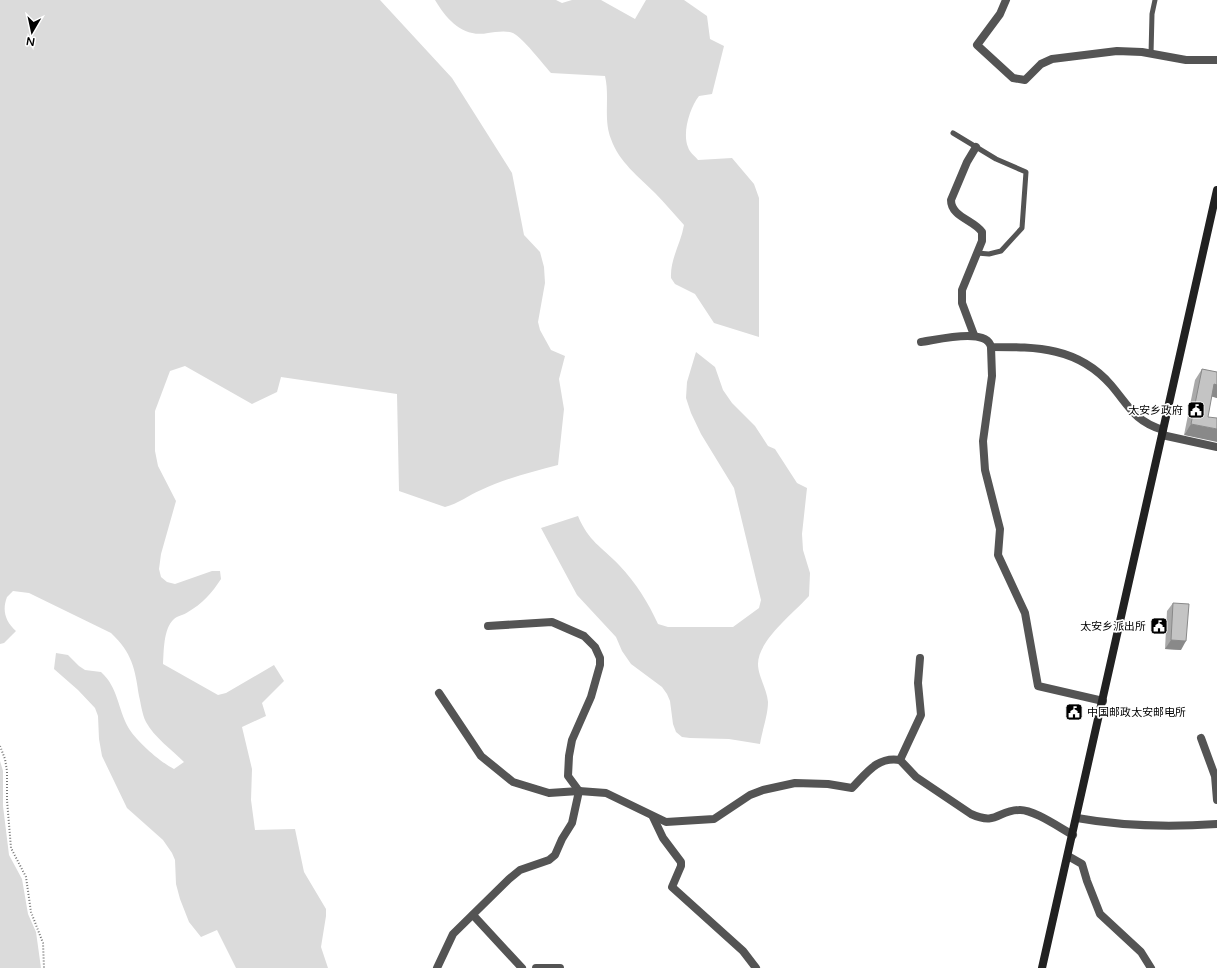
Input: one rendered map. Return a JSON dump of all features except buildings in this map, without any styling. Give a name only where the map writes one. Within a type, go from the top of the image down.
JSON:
[{"type":"main road","points":[[1042,968],[1077,818],[1217,190]]},
{"type":"street","points":[[1006,0],[1000,14],[977,45],[1013,78],[1024,80],[1044,62],[1064,57],[1126,50],[1186,60],[1217,60]]},
{"type":"street","points":[[974,336],[961,298],[962,290],[983,236],[982,232],[970,220],[955,212],[951,205],[951,200],[967,162],[976,147]]},
{"type":"street","points":[[921,342],[974,336],[986,339],[990,342],[992,376],[988,415],[983,440],[985,470],[1000,529],[998,555],[1025,614],[1038,686],[1102,701]]},
{"type":"street","points":[[991,347],[1040,347],[1061,353],[1077,360],[1102,376],[1139,419],[1162,433],[1217,447]]},
{"type":"street","points":[[437,968],[453,934],[515,874],[528,867],[549,860],[555,855],[562,839],[572,823],[579,791],[568,776],[568,763],[575,732],[591,697],[600,662],[596,647],[591,641],[580,634],[552,622],[488,626]]},
{"type":"street","points":[[900,760],[920,718],[918,683],[920,658]]},
{"type":"street","points":[[439,693],[481,756],[513,782],[550,793],[579,791],[606,793],[666,822],[714,819],[750,795],[763,790],[795,783],[828,784],[852,788],[878,762],[885,760],[900,760],[916,778],[981,819],[995,818],[1012,811],[1026,810],[1073,835]]},
{"type":"street","points":[[1202,738],[1215,776],[1217,800]]},
{"type":"street","points":[[653,817],[663,838],[681,862],[681,866],[672,887],[744,951],[756,968]]},
{"type":"street","points":[[1077,818],[1096,822],[1195,826],[1217,824]]},
{"type":"street","points":[[1068,856],[1082,864],[1096,907],[1104,920],[1141,952],[1151,968]]},
{"type":"street","points":[[473,915],[522,968]]},
{"type":"street","points":[[536,968],[560,968]]},
{"type":"lane","points":[[1151,54],[1152,14],[1155,0]]},
{"type":"lane","points":[[953,133],[996,159],[1026,172],[1022,228],[1001,251],[989,254],[977,253]]},
{"type":"path","points":[[0,746],[5,759],[7,771],[7,800],[11,848],[26,877],[31,912],[43,943],[44,968]]},
{"type":"shaded area","points":[[0,0],[380,0],[452,78],[512,173],[524,235],[540,252],[544,267],[545,283],[538,322],[540,330],[551,350],[565,356],[559,379],[564,409],[558,465],[500,482],[445,507],[399,491],[397,394],[281,377],[277,392],[252,404],[185,366],[170,371],[155,411],[155,451],[158,466],[176,501],[161,554],[159,569],[161,577],[167,582],[175,584],[212,571],[220,571],[221,579],[202,602],[193,609],[175,618],[170,623],[166,634],[163,664],[218,695],[226,693],[274,665],[284,681],[262,703],[266,716],[242,727],[252,769],[251,800],[255,830],[295,829],[304,872],[326,909],[321,947],[328,968],[236,968],[217,930],[201,937],[189,922],[176,884],[175,860],[172,853],[163,840],[127,808],[102,756],[99,739],[98,716],[95,708],[78,690],[54,669],[56,653],[68,655],[85,670],[101,672],[111,684],[128,727],[132,733],[149,751],[174,769],[184,762],[149,728],[143,712],[134,669],[128,654],[124,647],[111,633],[29,593],[13,591],[7,597],[5,611],[9,623],[16,631],[4,643],[0,644]]},
{"type":"shaded area","points":[[435,0],[556,0],[562,3],[572,0],[601,0],[635,19],[646,0],[684,0],[707,16],[710,39],[724,46],[712,94],[699,96],[690,113],[686,128],[686,141],[690,151],[698,160],[732,158],[754,184],[759,198],[759,337],[714,323],[695,294],[675,284],[671,278],[672,264],[684,225],[659,197],[630,169],[619,155],[611,139],[607,124],[607,92],[605,76],[551,73],[527,45],[513,33],[500,32],[479,34],[463,30],[450,21]]},
{"type":"shaded area","points":[[696,352],[715,367],[723,390],[732,403],[755,426],[768,446],[775,449],[797,483],[807,488],[802,534],[803,550],[810,573],[809,596],[770,636],[760,655],[758,669],[768,702],[760,744],[729,739],[682,737],[676,732],[673,724],[670,701],[667,694],[662,687],[631,664],[622,651],[616,637],[577,595],[541,528],[578,516],[591,538],[619,565],[636,586],[646,600],[658,624],[668,627],[733,627],[759,608],[761,600],[734,488],[701,434],[686,398],[687,382]]},
{"type":"shaded area","points":[[0,761],[3,771],[3,806],[9,855],[22,879],[28,914],[36,932],[41,968],[0,968]]},
{"type":"place","name":"太安乡政府","points":[[1196,410]]},
{"type":"place","name":"太安乡派出所","points":[[1159,626]]},
{"type":"place","name":"中国邮政太安邮电所","points":[[1074,712]]}]
